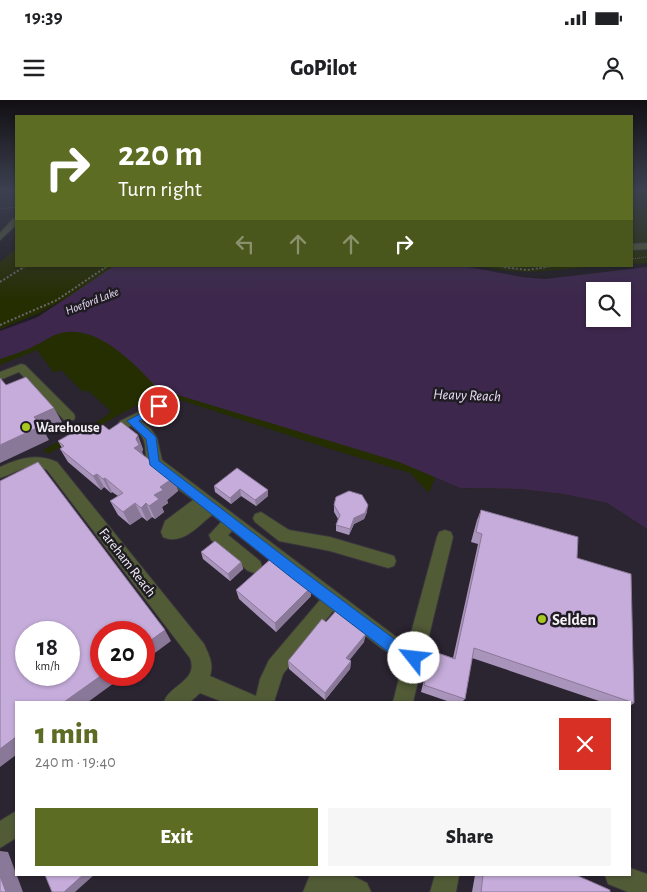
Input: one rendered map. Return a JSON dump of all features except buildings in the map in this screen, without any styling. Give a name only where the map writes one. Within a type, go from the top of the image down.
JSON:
[{"type":"street","points":[[3,239],[12,226]]},
{"type":"street","points":[[633,247],[647,246]]},
{"type":"street","points":[[0,376],[21,368],[69,417]]},
{"type":"street","points":[[114,429],[159,406]]},
{"type":"street","points":[[132,421],[151,437],[154,462],[331,600],[396,649],[414,658]]},
{"type":"street","name":"Fareham Reach","points":[[0,473],[25,462],[36,460],[47,463],[58,472],[197,651],[203,666],[189,694]]},
{"type":"street","points":[[261,518],[285,536],[336,545],[388,561]]},
{"type":"street","points":[[232,522],[218,533],[218,537],[254,566]]},
{"type":"street","points":[[403,701],[445,537]]},
{"type":"street","points":[[264,701],[270,679],[276,667],[331,600]]},
{"type":"street","points":[[189,694],[241,701]]},
{"type":"street","points":[[0,836],[15,824]]},
{"type":"street","points":[[316,892],[324,876]]},
{"type":"street","points":[[326,876],[358,892]]},
{"type":"street","points":[[443,892],[447,876]]},
{"type":"street","points":[[620,876],[647,888]]},
{"type":"path","points":[[633,259],[647,257]]},
{"type":"path","points":[[0,282],[24,267]]},
{"type":"path","points":[[0,325],[57,300],[106,267]]},
{"type":"path","points":[[502,267],[527,270],[548,267]]},
{"type":"shaded area","points":[[35,346],[399,462],[460,488],[519,489],[563,494],[607,503],[647,529],[647,892],[0,892],[0,359]]},
{"type":"green space","points":[[633,226],[647,226],[647,263],[633,264]]},
{"type":"green space","points":[[15,250],[15,267],[180,267],[544,436],[647,529],[607,503],[563,494],[519,489],[460,488],[435,477],[429,493],[410,473],[159,393],[48,454],[43,450],[103,418],[111,411],[87,390],[83,392],[61,370],[54,373],[37,350],[0,365],[0,331],[32,320],[73,294],[39,313],[0,329],[0,262]]},
{"type":"green space","points":[[484,267],[591,267],[526,272]]},
{"type":"water","points":[[113,267],[468,267],[522,277],[545,279],[647,267],[647,529],[607,503],[563,494],[519,489],[460,488],[399,462],[158,389],[115,348],[89,334],[61,333],[0,359],[0,331],[38,317]]},
{"type":"place","name":"Warehouse","points":[[26,427]]},
{"type":"place","name":"Selden","points":[[542,619]]},
{"type":"route","points":[[159,406],[132,421],[151,437],[154,462],[396,649],[414,658]]},
{"type":"water label","name":"Hoeford Lake","points":[[92,301]]},
{"type":"water label","name":"Heavy Reach","points":[[467,395]]}]
